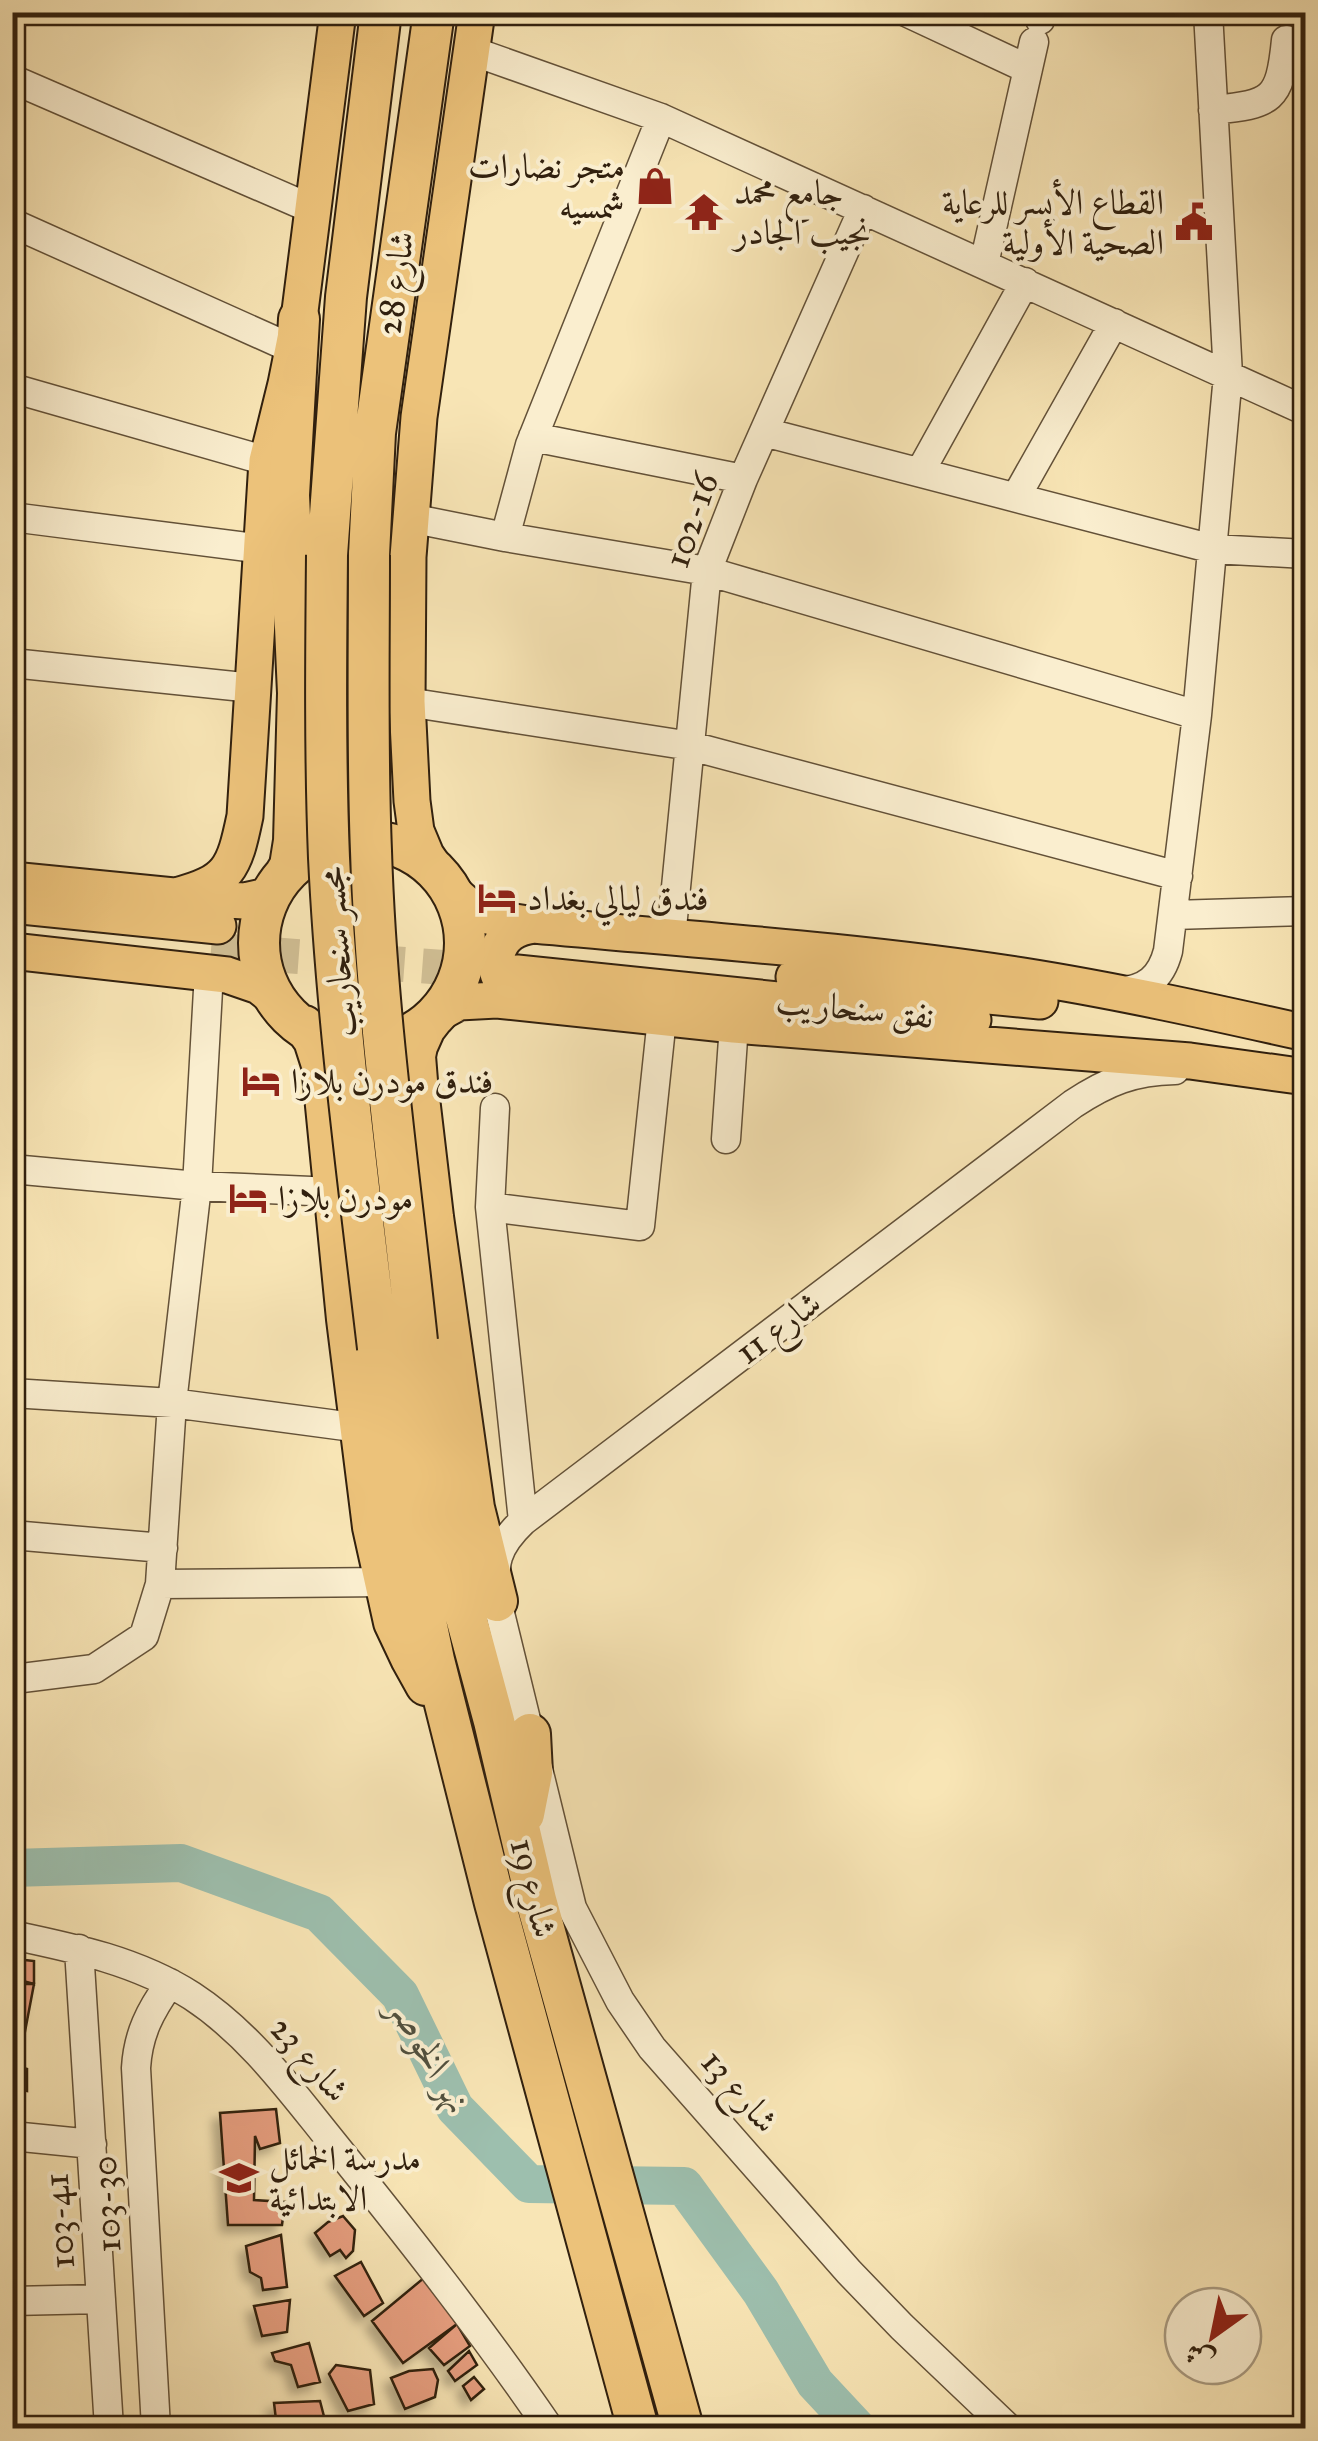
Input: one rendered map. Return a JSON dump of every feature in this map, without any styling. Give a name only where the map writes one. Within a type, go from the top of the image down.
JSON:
[{"type":"highway","name":"شارع 28","points":[[327,555],[346,297],[381,12]]},
{"type":"highway","name":"شارع 28","points":[[369,555],[375,433],[434,12]]},
{"type":"highway","points":[[296,334],[289,495],[298,693],[294,842],[290,866],[264,912],[260,953],[267,980],[314,1040],[322,1065],[373,1527],[394,1622],[456,1744]]},
{"type":"highway","name":"مجسر سنحاريب","points":[[327,555],[326,729],[334,929],[355,1156],[398,1344]]},
{"type":"highway","name":"مجسر سنحاريب","points":[[369,555],[370,852],[382,1006],[398,1344]]},
{"type":"highway","points":[[280,881],[317,850],[352,840],[370,840],[406,849],[422,859],[444,881],[462,918],[464,955],[454,990],[420,1036],[415,1066],[474,1508],[497,1601]]},
{"type":"highway","points":[[292,1014],[328,1040],[365,1045],[401,1038],[433,1017]]},
{"type":"highway","name":"شارع 19","points":[[398,1344],[406,1525],[434,1660],[495,1903],[638,2428]]},
{"type":"highway","name":"شارع 19","points":[[398,1344],[536,1900],[683,2428]]},
{"type":"highway","points":[[524,1853],[523,1822],[532,1773],[530,1734]]},
{"type":"main road","points":[[180,897],[220,879],[239,848],[245,816],[267,461],[296,334],[338,12]]},
{"type":"main road","points":[[444,881],[426,855],[416,831],[410,774],[410,518],[419,417],[477,12]]},
{"type":"main road","points":[[12,880],[204,900],[226,921],[227,944],[215,963],[206,968],[12,951]]},
{"type":"main road","points":[[180,897],[255,900],[280,881]]},
{"type":"main road","name":"شارع 11","points":[[444,881],[468,908],[492,919],[526,963],[662,1018],[1190,1061],[1306,1077]]},
{"type":"main road","points":[[12,905],[212,950],[245,979],[270,992],[292,1014]]},
{"type":"main road","points":[[12,931],[212,950]]},
{"type":"main road","name":"شارع 11","points":[[433,1017],[458,1002],[474,1000],[526,963],[670,938],[892,958],[1027,976],[1306,1033]]},
{"type":"main road","points":[[172,968],[212,950]]},
{"type":"main road","name":"نفق سنحاريب","points":[[526,963],[1205,1010]]},
{"type":"main road","name":"نفق سنحاريب","points":[[526,963],[1042,1027],[1190,1061]]},
{"type":"street","points":[[906,12],[1036,36],[984,264]]},
{"type":"street","points":[[1110,992],[1130,991],[1154,980],[1168,952],[1197,716],[1228,375],[1208,12]]},
{"type":"street","points":[[1213,110],[1254,106],[1276,89],[1282,77],[1286,40]]},
{"type":"street","points":[[472,51],[660,118],[1306,412]]},
{"type":"street","points":[[12,79],[312,209]]},
{"type":"street","points":[[504,537],[533,438],[660,118]]},
{"type":"street","name":"102-16","points":[[670,938],[707,571],[863,209]]},
{"type":"street","points":[[12,223],[296,334]]},
{"type":"street","points":[[920,472],[1024,282]]},
{"type":"street","points":[[1016,497],[1114,323]]},
{"type":"street","points":[[12,388],[267,461]]},
{"type":"street","points":[[764,432],[1212,549],[1306,554]]},
{"type":"street","points":[[533,438],[743,480]]},
{"type":"street","points":[[12,518],[262,549]]},
{"type":"street","points":[[410,518],[707,571],[1197,716]]},
{"type":"street","points":[[12,663],[253,688]]},
{"type":"street","points":[[407,702],[691,746],[1178,876]]},
{"type":"street","points":[[1173,915],[1306,911]]},
{"type":"street","points":[[12,1676],[94,1670],[144,1636],[160,1584],[172,1403],[198,1186],[212,950]]},
{"type":"street","points":[[1168,952],[1174,977],[1205,1010]]},
{"type":"street","points":[[490,1207],[640,1226],[662,1018]]},
{"type":"street","points":[[726,1139],[734,1025]]},
{"type":"street","name":"شارع 11","points":[[530,1734],[497,1601],[494,1573],[498,1551],[509,1535],[1058,1115],[1104,1084],[1160,1070],[1243,1070]]},
{"type":"street","points":[[495,1108],[490,1207],[523,1522]]},
{"type":"street","points":[[12,1169],[198,1186],[334,1192]]},
{"type":"street","points":[[12,1392],[172,1403],[360,1428]]},
{"type":"street","points":[[12,1535],[162,1548]]},
{"type":"street","points":[[160,1584],[386,1582]]},
{"type":"street","name":"شارع 13","points":[[530,1734],[572,1908],[636,2026],[849,2272],[1008,2428]]},
{"type":"street","name":"شارع 23","points":[[12,1936],[80,1949],[170,1983],[212,2010],[249,2042],[357,2172],[505,2364],[541,2428]]},
{"type":"street","name":"103-41","points":[[80,1949],[110,2428]]},
{"type":"street","name":"103-30","points":[[156,2428],[136,2068],[147,2017],[170,1983]]},
{"type":"street","points":[[12,2136],[92,2144]]},
{"type":"street","points":[[96,2216],[144,2215]]},
{"type":"street","points":[[12,2301],[101,2299]]},
{"type":"building","points":[[12,1953],[21,1953],[25,1960],[34,1961],[34,1984],[12,1978]]},
{"type":"building","points":[[12,1984],[34,1984],[23,2042],[12,2040]]},
{"type":"building","points":[[12,2065],[27,2069],[27,2091],[12,2088]]},
{"type":"building","points":[[276,2109],[280,2143],[260,2149],[255,2136],[254,2200],[285,2202],[282,2225],[228,2225],[220,2113]]},
{"type":"building","points":[[343,2216],[355,2230],[353,2251],[346,2258],[340,2250],[330,2256],[315,2233]]},
{"type":"building","points":[[281,2235],[287,2287],[263,2290],[261,2278],[250,2272],[246,2246]]},
{"type":"building","points":[[361,2262],[383,2303],[364,2316],[335,2276]]},
{"type":"building","points":[[425,2277],[457,2324],[403,2363],[372,2321]]},
{"type":"building","points":[[290,2300],[287,2332],[262,2336],[254,2306]]},
{"type":"building","points":[[457,2324],[470,2346],[444,2365],[429,2348]]},
{"type":"building","points":[[309,2343],[320,2382],[298,2387],[291,2365],[275,2361],[272,2353]]},
{"type":"building","points":[[469,2351],[477,2365],[455,2381],[448,2371]]},
{"type":"building","points":[[336,2365],[370,2370],[374,2404],[348,2411],[329,2374]]},
{"type":"building","points":[[433,2369],[438,2380],[435,2397],[405,2409],[391,2378],[409,2371]]},
{"type":"building","points":[[474,2377],[484,2389],[471,2400],[463,2386]]},
{"type":"building","points":[[320,2401],[327,2428],[277,2428],[274,2403]]},
{"type":"waterway","name":"نهر الخوصر","points":[[12,1868],[181,1863],[319,1913],[400,1995],[455,2108],[529,2184],[684,2186],[761,2292],[815,2383],[857,2428]]},
{"type":"tunnel","points":[[211,950],[517,973]]},
{"type":"place","name":"متجر نضارات شمسيه","points":[[655,186]]},
{"type":"place","name":"جامع محمد نجيب الجادر","points":[[704,212]]},
{"type":"place","name":"القطاع الأيسر للرعاية الصحية الأولية","points":[[1194,222]]},
{"type":"place","name":"فندق ليالي بغداد","points":[[497,898]]},
{"type":"place","name":"فندق مودرن بلازا","points":[[261,1081]]},
{"type":"place","name":"مودرن بلازا","points":[[248,1198]]},
{"type":"place","name":"مدرسة الخمائل الابتدائية","points":[[239,2178]]}]
